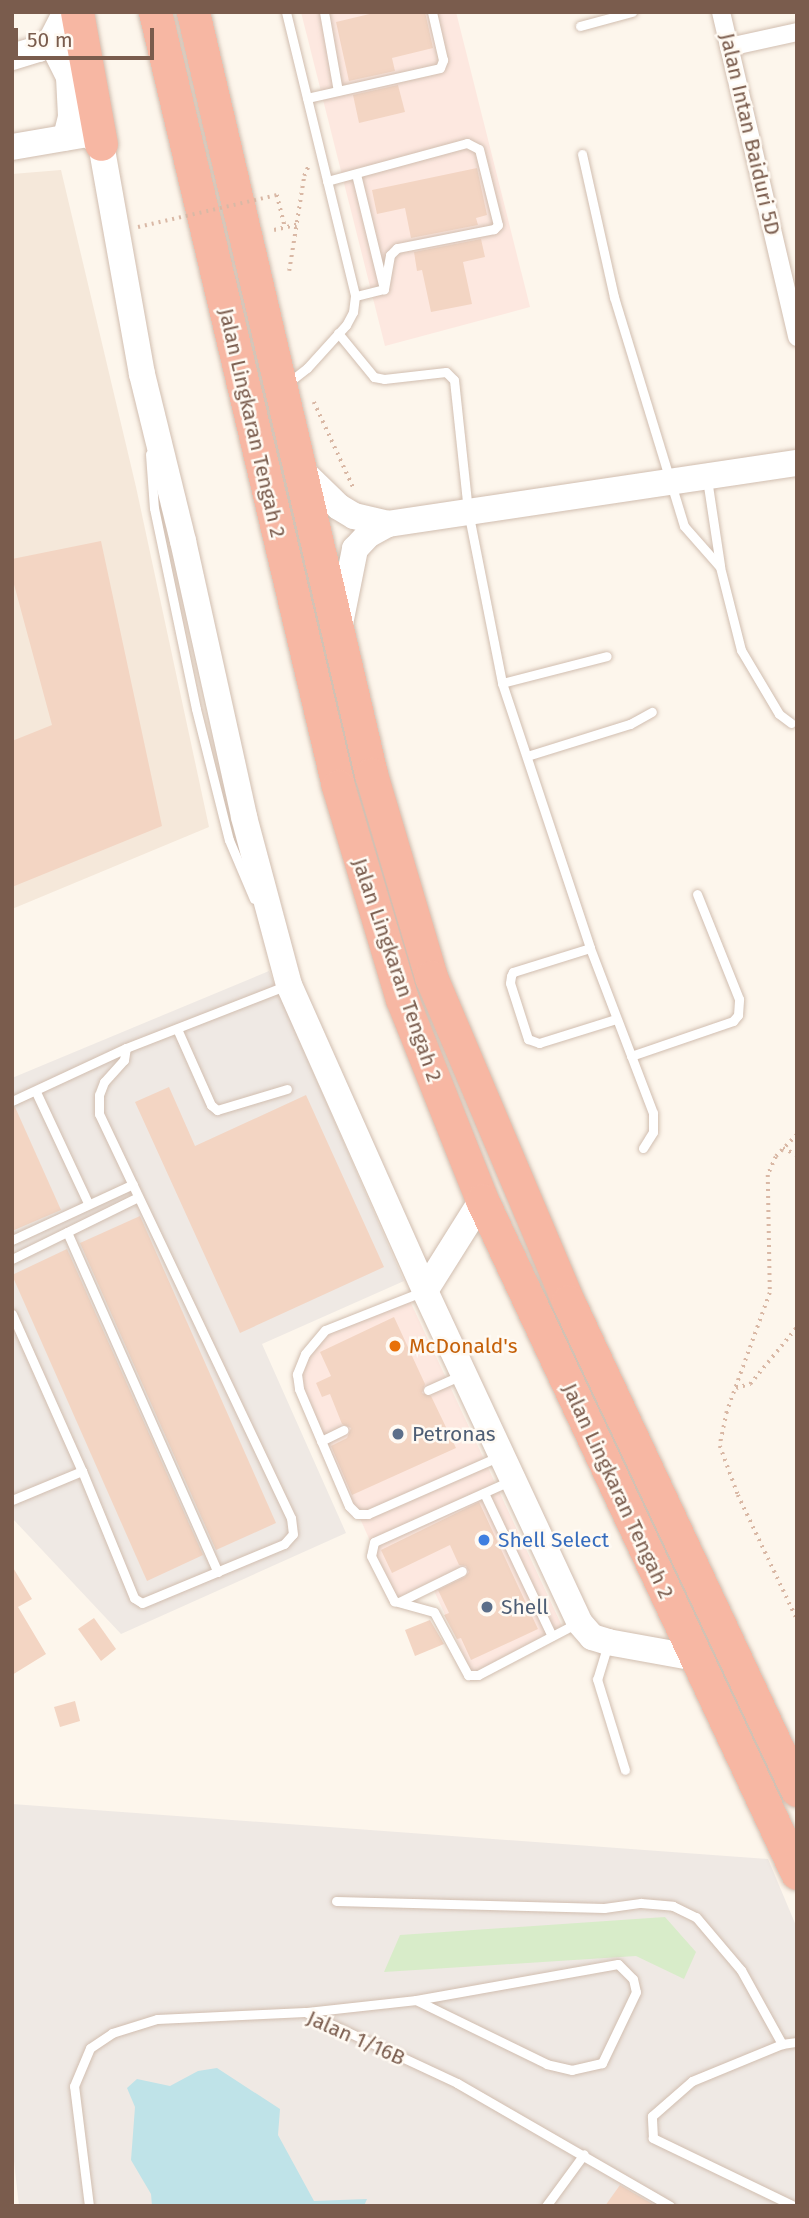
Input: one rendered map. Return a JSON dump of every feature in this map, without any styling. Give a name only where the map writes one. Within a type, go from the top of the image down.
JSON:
[{"type":"highway","points":[[77,12],[101,144]]},
{"type":"highway","name":"Jalan Lingkaran Tengah 2","points":[[155,12],[351,835],[402,999],[482,1200],[797,1873]]},
{"type":"highway","name":"Jalan Lingkaran Tengah 2","points":[[193,12],[390,848],[431,977],[568,1301],[797,1790]]},
{"type":"street","points":[[12,57],[39,49],[51,41],[66,12]]},
{"type":"street","name":"Jalan Intan Baiduri 5D","points":[[721,12],[797,337]]},
{"type":"street","points":[[729,47],[797,32]]},
{"type":"street","points":[[51,41],[62,58],[72,97],[66,137]]},
{"type":"street","points":[[12,146],[88,134],[101,144],[142,374],[183,541],[244,817],[289,985],[425,1291],[579,1622],[592,1637],[608,1642],[696,1658]]},
{"type":"street","points":[[338,634],[355,549],[368,535],[388,524],[706,474],[797,463]]},
{"type":"street","points":[[299,468],[339,507],[354,516],[388,524]]},
{"type":"street","points":[[425,1291],[482,1200]]},
{"type":"lane","points":[[281,388],[307,368],[338,333],[353,312],[355,296],[286,12]]},
{"type":"lane","points":[[324,12],[338,91]]},
{"type":"lane","points":[[307,98],[440,68],[443,60],[432,12]]},
{"type":"lane","points":[[580,26],[632,12]]},
{"type":"lane","points":[[327,181],[467,142],[479,149],[498,226],[397,248],[390,255],[384,289]]},
{"type":"lane","points":[[582,154],[614,297],[684,526],[720,567]]},
{"type":"lane","points":[[356,174],[384,289]]},
{"type":"lane","points":[[355,296],[384,289]]},
{"type":"lane","points":[[338,333],[374,377],[384,379],[446,372],[452,374],[468,511],[502,682],[590,948],[655,1122],[643,1149]]},
{"type":"lane","points":[[706,474],[720,567],[741,650],[779,714],[791,723]]},
{"type":"lane","points":[[502,682],[607,656]]},
{"type":"lane","points":[[527,756],[630,724],[652,712]]},
{"type":"lane","points":[[631,1056],[733,1021],[738,1015],[740,999],[697,894]]},
{"type":"lane","points":[[590,948],[513,972],[510,976],[528,1039],[539,1043],[616,1019]]},
{"type":"lane","points":[[12,1101],[126,1048],[178,1031],[289,985]]},
{"type":"lane","points":[[178,1031],[211,1105],[217,1110],[287,1089]]},
{"type":"lane","points":[[12,1314],[82,1471],[134,1598],[142,1603],[152,1600],[284,1544],[293,1534],[291,1518],[99,1114],[99,1095],[104,1082],[124,1060],[126,1048]]},
{"type":"lane","points":[[36,1092],[88,1203]]},
{"type":"lane","points":[[12,1240],[133,1184]]},
{"type":"lane","points":[[12,1259],[138,1197]]},
{"type":"lane","points":[[67,1231],[218,1572]]},
{"type":"lane","points":[[425,1291],[325,1330],[305,1354],[297,1374],[299,1389],[349,1506],[358,1514],[368,1514],[503,1455]]},
{"type":"lane","points":[[428,1390],[465,1373]]},
{"type":"lane","points":[[321,1441],[344,1430]]},
{"type":"lane","points":[[12,1500],[82,1471]]},
{"type":"lane","points":[[512,1480],[374,1542],[370,1548],[371,1556],[389,1596],[434,1612],[468,1675],[478,1675],[579,1622]]},
{"type":"lane","points":[[484,1493],[506,1549],[551,1636]]},
{"type":"lane","points":[[400,1602],[462,1571]]},
{"type":"lane","points":[[608,1642],[598,1686],[625,1770]]},
{"type":"lane","points":[[336,1901],[604,1909],[641,1903],[673,1906],[696,1917],[741,1970],[782,2044]]},
{"type":"lane","points":[[305,2012],[416,2000],[618,1964],[633,1979],[636,1992],[602,2063],[572,2070],[547,2064],[416,2000]]},
{"type":"lane","name":"Jalan 1/16B","points":[[89,2206],[74,2086],[90,2048],[112,2033],[157,2019],[305,2012],[457,2083],[670,2206]]},
{"type":"lane","points":[[794,2206],[653,2138],[652,2116],[692,2081],[782,2044],[797,2042]]},
{"type":"lane","points":[[546,2206],[584,2154]]},
{"type":"path","points":[[289,271],[304,176],[318,144]]},
{"type":"path","points":[[138,227],[277,195],[285,228]]},
{"type":"path","points":[[274,230],[296,225]]},
{"type":"path","points":[[314,402],[356,492],[354,516]]},
{"type":"path","points":[[797,1135],[783,1148],[768,1175],[771,1293],[735,1388],[720,1446],[738,1495],[797,1619]]},
{"type":"path","points":[[783,1148],[797,1156]]},
{"type":"path","points":[[735,1388],[750,1384],[797,1328]]},
{"type":"shaded area","points":[[301,12],[456,12],[530,307],[385,346]]},
{"type":"shaded area","points":[[61,170],[136,487],[209,827],[12,909],[12,174]]},
{"type":"shaded area","points":[[269,971],[404,1281],[262,1344],[346,1533],[121,1634],[12,1518],[12,1078]]},
{"type":"shaded area","points":[[410,1301],[562,1626],[477,1671],[471,1671],[430,1582],[399,1597],[394,1595],[303,1390],[302,1375],[309,1357],[327,1334]]},
{"type":"shaded area","points":[[12,1804],[768,1859],[797,1928],[797,2206],[19,2206],[12,2144]]},
{"type":"green space","points":[[665,1917],[696,1952],[684,1979],[636,1956],[384,1972],[400,1935]]},
{"type":"water","points":[[217,2068],[280,2109],[278,2135],[314,2201],[367,2199],[364,2206],[152,2206],[151,2194],[131,2160],[135,2107],[127,2088],[137,2079],[170,2086],[198,2071]]},
{"type":"building","points":[[378,12],[425,12],[433,48],[392,58],[395,71],[349,81],[336,22]]},
{"type":"building","points":[[398,85],[405,112],[359,123],[353,95]]},
{"type":"building","points":[[477,168],[487,215],[476,218],[478,225],[411,238],[405,208],[377,214],[372,190]]},
{"type":"building","points":[[481,239],[485,257],[463,262],[472,304],[431,312],[422,270],[417,271],[414,252]]},
{"type":"building","points":[[101,541],[162,826],[12,887],[12,741],[52,725],[12,577],[12,559]]},
{"type":"building","points":[[169,1087],[195,1146],[306,1095],[384,1267],[240,1333],[135,1102]]},
{"type":"building","points":[[15,1107],[61,1210],[12,1231],[12,1108]]},
{"type":"building","points":[[140,1216],[276,1523],[216,1550],[80,1243]]},
{"type":"building","points":[[67,1249],[203,1555],[147,1581],[12,1275]]},
{"type":"building","name":"Petronas","points":[[394,1317],[425,1384],[422,1393],[431,1396],[456,1448],[352,1495],[331,1446],[347,1438],[351,1428],[342,1424],[330,1394],[322,1397],[316,1383],[331,1376],[320,1352]]},
{"type":"building","name":"Shell","points":[[479,1502],[538,1629],[471,1660],[461,1638],[457,1639],[444,1615],[449,1613],[438,1590],[465,1577],[469,1572],[466,1566],[459,1565],[450,1545],[392,1573],[381,1550]]},
{"type":"building","points":[[12,1566],[32,1599],[18,1607],[46,1654],[12,1675]]},
{"type":"building","points":[[94,1618],[116,1649],[101,1661],[78,1629]]},
{"type":"building","points":[[430,1620],[444,1644],[415,1656],[405,1630]]},
{"type":"building","points":[[75,1701],[80,1721],[60,1727],[54,1707]]},
{"type":"building","points":[[620,2185],[656,2206],[605,2206]]},
{"type":"place","name":"McDonald's","points":[[395,1346]]},
{"type":"place","name":"Petronas","points":[[398,1434]]},
{"type":"place","name":"Shell Select","points":[[484,1540]]},
{"type":"place","name":"Shell","points":[[487,1607]]}]
